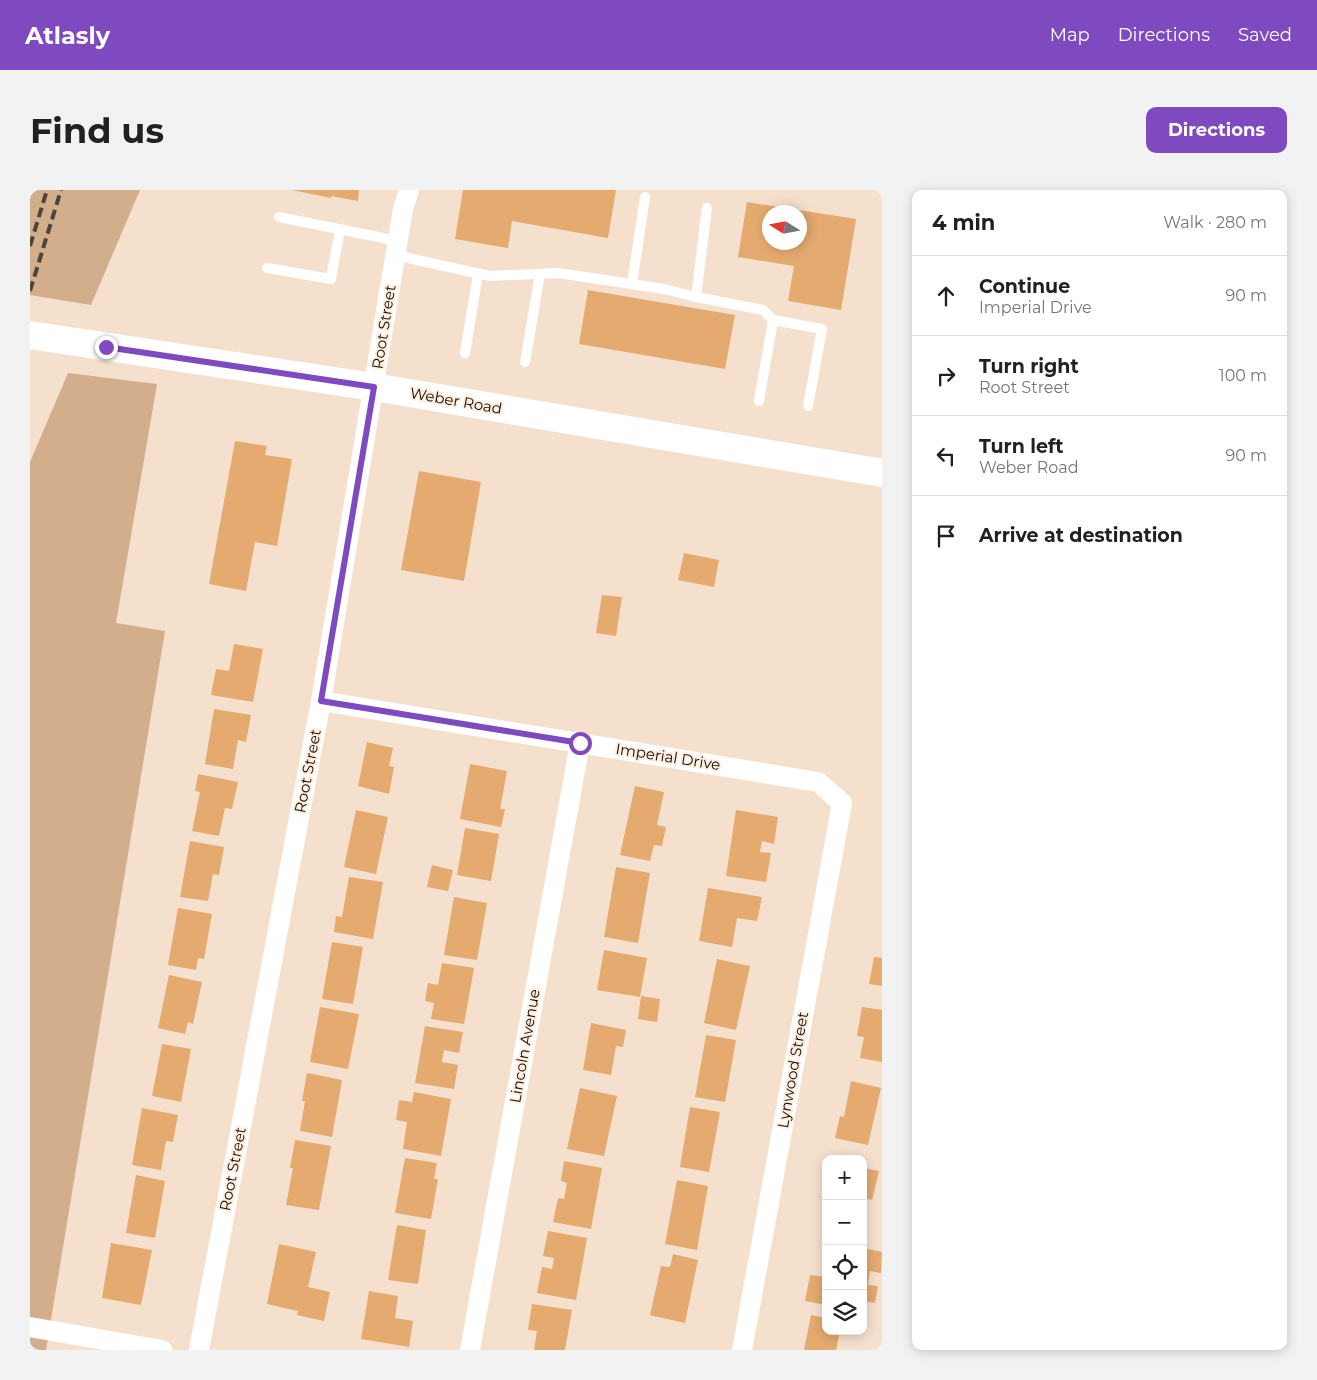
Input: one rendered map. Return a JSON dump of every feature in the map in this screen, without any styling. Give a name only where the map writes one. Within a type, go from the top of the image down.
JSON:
[{"type":"main road","name":"Weber Road","points":[[30,335],[374,387],[882,473]]},
{"type":"street","name":"Root Street","points":[[199,1350],[321,701],[403,209],[409,190]]},
{"type":"street","name":"Imperial Drive","points":[[321,701],[818,782],[833,794]]},
{"type":"street","name":"Lincoln Avenue","points":[[470,1350],[580,743]]},
{"type":"street","name":"Lynwood Street","points":[[742,1350],[842,803],[833,794]]},
{"type":"street","points":[[30,1327],[162,1350]]},
{"type":"lane","points":[[632,284],[645,197]]},
{"type":"lane","points":[[696,297],[707,208]]},
{"type":"lane","points":[[279,217],[340,229],[488,276],[558,273],[664,289],[763,310],[773,320],[822,329],[808,406]]},
{"type":"lane","points":[[268,268],[331,279],[340,229]]},
{"type":"lane","points":[[465,354],[478,273]]},
{"type":"lane","points":[[525,362],[540,274]]},
{"type":"lane","points":[[759,401],[773,320]]},
{"type":"shaded area","points":[[30,190],[140,190],[91,305],[30,295]]},
{"type":"shaded area","points":[[68,373],[157,384],[116,623],[165,631],[46,1350],[30,1350],[30,462]]},
{"type":"building","points":[[292,190],[359,190],[358,201]]},
{"type":"building","points":[[463,190],[616,190],[608,238],[512,221],[508,248],[455,239]]},
{"type":"building","points":[[747,202],[766,205],[762,205],[762,250],[807,250],[807,211],[856,219],[841,310],[788,301],[794,266],[738,257]]},
{"type":"building","points":[[588,290],[735,315],[725,369],[579,344]]},
{"type":"building","points":[[235,441],[267,446],[265,455],[292,459],[277,546],[255,542],[246,591],[209,584]]},
{"type":"building","points":[[419,471],[481,482],[464,581],[401,570]]},
{"type":"building","points":[[684,553],[719,560],[714,587],[678,580]]},
{"type":"building","points":[[602,595],[622,597],[616,636],[596,633]]},
{"type":"building","points":[[234,644],[263,649],[253,702],[211,695],[216,669],[229,671]]},
{"type":"building","points":[[214,709],[251,715],[246,742],[238,740],[233,769],[205,764]]},
{"type":"building","points":[[367,742],[393,748],[389,766],[394,767],[389,794],[358,786]]},
{"type":"building","points":[[470,764],[507,771],[500,809],[505,809],[501,827],[460,819]]},
{"type":"building","points":[[198,774],[238,782],[232,809],[225,808],[219,836],[192,831],[200,792],[195,791]]},
{"type":"building","points":[[635,786],[664,792],[657,825],[666,827],[662,846],[654,845],[650,861],[620,855]]},
{"type":"building","points":[[356,810],[388,817],[376,874],[344,867]]},
{"type":"building","points":[[736,810],[778,817],[774,844],[762,841],[760,852],[771,853],[766,882],[726,876]]},
{"type":"building","points":[[465,828],[499,834],[491,881],[457,875]]},
{"type":"building","points":[[190,841],[224,847],[219,875],[213,874],[208,901],[180,897]]},
{"type":"building","points":[[432,865],[453,870],[448,891],[427,887]]},
{"type":"building","points":[[616,867],[650,873],[638,943],[604,937]]},
{"type":"building","points":[[349,877],[383,882],[373,939],[334,932],[336,916],[342,917]]},
{"type":"building","points":[[708,888],[762,897],[757,921],[737,918],[732,947],[699,941]]},
{"type":"building","points":[[454,897],[487,903],[477,960],[444,955]]},
{"type":"building","points":[[178,908],[212,914],[204,959],[198,958],[196,970],[168,965]]},
{"type":"building","points":[[332,942],[363,947],[353,1004],[322,999]]},
{"type":"building","points":[[604,950],[647,958],[640,997],[597,990]]},
{"type":"building","points":[[874,957],[882,958],[882,986],[869,984]]},
{"type":"building","points":[[717,959],[750,966],[736,1030],[704,1023]]},
{"type":"building","points":[[442,963],[474,968],[464,1024],[431,1019],[434,1003],[425,1001],[428,983],[438,985]]},
{"type":"building","points":[[169,975],[202,982],[193,1024],[188,1022],[185,1034],[158,1028]]},
{"type":"building","points":[[641,996],[660,999],[657,1022],[638,1019]]},
{"type":"building","points":[[320,1007],[359,1014],[348,1069],[310,1062]]},
{"type":"building","points":[[862,1007],[882,1010],[882,1062],[860,1058],[864,1037],[857,1036]]},
{"type":"building","points":[[591,1023],[626,1030],[623,1047],[616,1046],[611,1075],[583,1070]]},
{"type":"building","points":[[425,1026],[463,1032],[459,1053],[444,1050],[442,1062],[458,1065],[454,1089],[415,1083]]},
{"type":"building","points":[[706,1035],[736,1040],[725,1102],[695,1097]]},
{"type":"building","points":[[162,1044],[191,1049],[181,1102],[152,1096]]},
{"type":"building","points":[[307,1073],[342,1080],[332,1137],[300,1131],[305,1101],[302,1101]]},
{"type":"building","points":[[851,1081],[881,1088],[868,1145],[835,1138],[840,1116],[844,1117]]},
{"type":"building","points":[[580,1088],[617,1096],[604,1156],[567,1149]]},
{"type":"building","points":[[414,1092],[451,1099],[441,1156],[403,1149],[407,1122],[396,1120],[399,1100],[412,1102]]},
{"type":"building","points":[[690,1107],[720,1112],[709,1172],[680,1167]]},
{"type":"building","points":[[142,1108],[178,1115],[173,1142],[166,1141],[161,1170],[132,1165]]},
{"type":"building","points":[[295,1140],[331,1146],[319,1210],[286,1205],[293,1168],[290,1168]]},
{"type":"building","points":[[405,1158],[437,1163],[434,1179],[438,1179],[431,1219],[395,1213]]},
{"type":"building","points":[[564,1161],[602,1168],[591,1229],[553,1222],[558,1198],[564,1199],[567,1183],[561,1181]]},
{"type":"building","points":[[867,1169],[879,1171],[872,1200],[867,1199]]},
{"type":"building","points":[[136,1175],[165,1181],[155,1238],[126,1233]]},
{"type":"building","points":[[677,1180],[708,1186],[697,1250],[665,1244]]},
{"type":"building","points":[[397,1225],[426,1230],[418,1284],[388,1280]]},
{"type":"building","points":[[548,1231],[587,1238],[576,1300],[537,1293],[542,1267],[552,1269],[554,1258],[543,1256]]},
{"type":"building","points":[[111,1243],[152,1250],[141,1305],[102,1298]]},
{"type":"building","points":[[279,1244],[316,1252],[308,1287],[330,1292],[324,1321],[297,1315],[298,1311],[267,1304]]},
{"type":"building","points":[[867,1249],[882,1252],[881,1273],[870,1271],[868,1285],[878,1286],[875,1303],[867,1302]]},
{"type":"building","points":[[673,1254],[698,1260],[685,1323],[650,1315],[661,1266],[670,1267]]},
{"type":"building","points":[[810,1275],[822,1276],[822,1304],[805,1301]]},
{"type":"building","points":[[369,1291],[398,1296],[395,1318],[413,1321],[409,1347],[361,1339]]},
{"type":"building","points":[[532,1304],[572,1310],[565,1350],[534,1350],[537,1331],[528,1330]]},
{"type":"building","points":[[811,1315],[822,1317],[822,1335],[839,1335],[836,1350],[804,1350]]},
{"type":"railway","points":[[30,246],[47,190]]},
{"type":"railway","points":[[30,291],[61,190]]},
{"type":"route","points":[[106,347],[374,387],[321,701],[580,743]]}]
